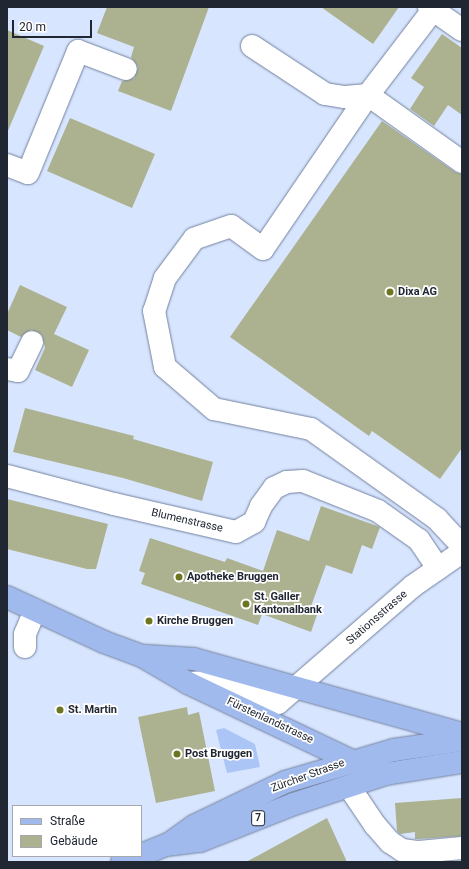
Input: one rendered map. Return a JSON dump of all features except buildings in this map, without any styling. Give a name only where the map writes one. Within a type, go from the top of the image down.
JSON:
[{"type":"main road","name":"Fürstenlandstrasse","points":[[7,597],[142,656],[188,683],[314,741],[352,761],[386,774]]},
{"type":"main road","name":"Fürstenlandstrasse","points":[[142,656],[194,659],[296,689],[462,734]]},
{"type":"main road","name":"Zürcher Strasse","points":[[142,855],[166,845],[194,826],[285,782],[352,761],[394,750],[462,740]]},
{"type":"main road","points":[[312,773],[314,741]]},
{"type":"main road","name":"Zürcher Strasse","points":[[166,845],[200,841],[294,804],[350,788],[386,774],[462,762]]},
{"type":"main road","points":[[122,862],[135,857]]},
{"type":"street","points":[[462,30],[431,8],[368,95],[263,249],[231,226],[194,239],[165,278],[154,311],[164,367],[214,409],[311,429],[437,519],[462,546]]},
{"type":"street","points":[[252,46],[325,94],[345,97],[368,95],[462,162]]},
{"type":"street","points":[[7,164],[28,173],[78,51],[126,69]]},
{"type":"street","points":[[7,369],[18,371],[32,342]]},
{"type":"street","name":"Blumenstrasse","points":[[7,476],[114,504],[236,532],[254,522],[261,506],[274,488],[287,482],[303,481],[378,511],[419,540],[438,568]]},
{"type":"street","name":"Stationsstrasse","points":[[296,689],[413,586],[462,552]]},
{"type":"street","points":[[21,640],[35,610]]},
{"type":"street","name":"Fürstenlandstrasse","points":[[188,683],[208,682],[278,703],[296,689]]},
{"type":"street","points":[[350,788],[375,825],[390,842],[402,850],[420,852],[462,848]]},
{"type":"shaded area","points":[[224,728],[255,744],[260,767],[227,773],[216,730]]},
{"type":"place","name":"Dixa AG","points":[[390,292]]},
{"type":"place","name":"Apotheke Bruggen","points":[[179,577]]},
{"type":"place","name":"St. Galler Kantonalbank","points":[[246,604]]},
{"type":"place","name":"Kirche Bruggen","points":[[149,621]]},
{"type":"place","name":"St. Martin","points":[[60,710]]},
{"type":"place","name":"Post Bruggen","points":[[177,754]]}]
